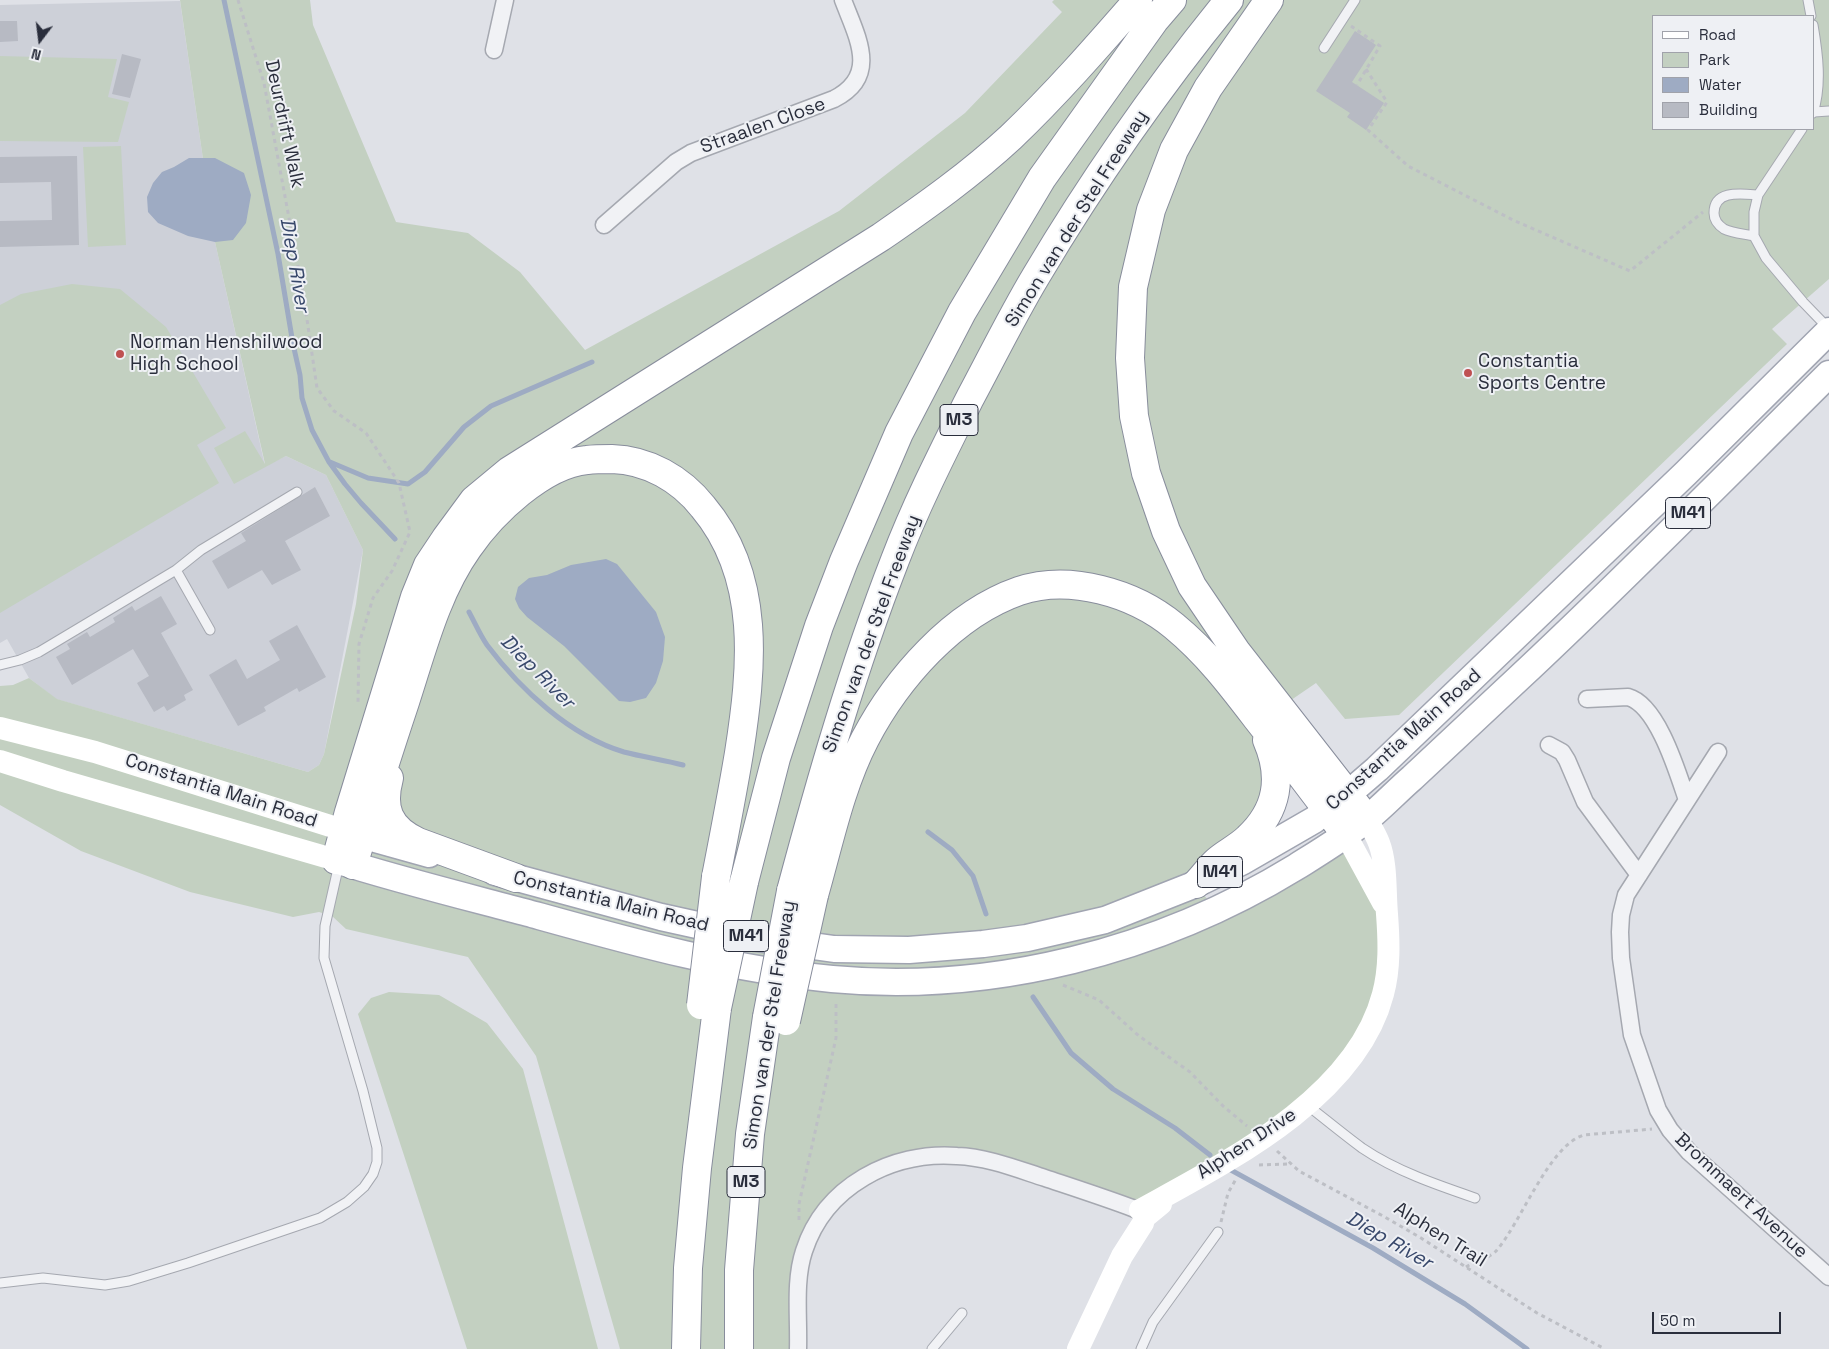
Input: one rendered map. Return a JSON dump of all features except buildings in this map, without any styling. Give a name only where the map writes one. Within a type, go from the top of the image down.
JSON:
[{"type":"highway","points":[[353,832],[415,597],[428,566],[474,500],[517,466],[881,237],[937,198],[1009,138],[1066,82],[1138,0]]},
{"type":"highway","name":"M3","points":[[709,1007],[776,758],[819,626],[844,561],[899,433],[962,312],[1042,178],[1154,21],[1172,0]]},
{"type":"highway","name":"Simon van der Stel Freeway","points":[[803,893],[823,772],[867,638],[896,558],[947,444],[1036,276],[1126,136],[1228,0]]},
{"type":"highway","points":[[1269,0],[1208,88],[1174,150],[1151,210],[1133,287],[1130,358],[1134,416],[1146,473],[1166,531],[1192,586],[1338,802],[1357,827]]},
{"type":"highway","points":[[343,862],[401,712],[422,646],[450,578],[468,548],[495,514],[523,489],[550,472],[585,460],[615,459],[651,467],[674,479],[692,493],[718,525],[733,556],[741,579],[749,630],[750,672],[734,785],[716,877],[709,1007],[696,1087],[697,1168],[688,1268],[686,1349]]},
{"type":"highway","points":[[746,1349],[751,1322],[754,1256],[768,1128],[776,1019],[803,893],[847,780],[865,740],[884,706],[915,666],[940,640],[977,612],[1020,591],[1041,587],[1074,585],[1128,598],[1173,625],[1217,666],[1259,722],[1338,802]]},
{"type":"highway","points":[[401,712],[399,734],[386,788],[386,807],[392,821],[403,834],[418,842],[516,878]]},
{"type":"highway","points":[[1196,884],[1216,861],[1254,832],[1265,818],[1273,802],[1276,787],[1276,764],[1259,722]]},
{"type":"highway","name":"Simon van der Stel Freeway","points":[[739,1349],[739,1270],[749,1144],[776,1019]]},
{"type":"main road","name":"Constantia Main Road","points":[[0,728],[94,752],[353,832],[516,878],[661,917],[756,938],[834,949],[909,950],[1028,938],[1105,920],[1196,884],[1243,861],[1338,802],[1377,769],[1686,473],[1829,330]]},
{"type":"main road","name":"Constantia Main Road","points":[[0,761],[343,862],[609,936],[750,969],[834,979],[913,981],[987,976],[1037,968],[1092,956],[1159,935],[1262,888],[1357,827],[1547,652],[1829,374]]},
{"type":"main road","name":"Alphen Drive","points":[[1132,1215],[1263,1139],[1307,1105],[1352,1057],[1375,1017],[1383,996],[1388,943],[1387,911],[1360,858],[1357,827]]},
{"type":"main road","points":[[1078,1349],[1122,1256],[1132,1215]]},
{"type":"street","points":[[494,50],[505,0]]},
{"type":"street","name":"Straalen Close","points":[[604,225],[676,162],[691,153],[834,99],[849,90],[858,76],[862,53],[843,0]]},
{"type":"street","points":[[1586,699],[1628,697],[1640,703],[1666,741],[1687,800]]},
{"type":"street","points":[[1549,745],[1562,752],[1585,802],[1639,874]]},
{"type":"street","name":"Brommaert Avenue","points":[[1718,752],[1626,895],[1621,914],[1621,958],[1632,1035],[1658,1110],[1670,1130],[1688,1152],[1829,1277]]},
{"type":"street","points":[[798,1349],[799,1273],[804,1251],[813,1228],[822,1214],[846,1188],[863,1177],[895,1163],[938,1155],[980,1159],[1011,1167],[1132,1215]]},
{"type":"lane","points":[[1324,48],[1356,0]]},
{"type":"lane","points":[[1808,0],[1811,15]]},
{"type":"lane","points":[[1814,31],[1818,53],[1818,73],[1814,105]]},
{"type":"lane","points":[[1814,113],[1829,112]]},
{"type":"lane","points":[[1801,130],[1758,195],[1754,212],[1754,236],[1766,258],[1829,330]]},
{"type":"lane","points":[[1754,236],[1721,227],[1717,223],[1714,211],[1715,205],[1723,196],[1729,194],[1758,195]]},
{"type":"lane","points":[[0,665],[20,660],[39,652],[176,570],[201,550],[297,492]]},
{"type":"lane","points":[[176,570],[210,630]]},
{"type":"lane","points":[[0,1283],[43,1278],[105,1284],[130,1281],[188,1264],[320,1218],[347,1202],[364,1186],[373,1174],[377,1162],[378,1148],[324,958],[325,926],[343,862]]},
{"type":"lane","points":[[1307,1105],[1363,1148],[1390,1164],[1438,1185],[1475,1198]]},
{"type":"lane","points":[[1140,1349],[1154,1322],[1218,1232]]},
{"type":"lane","points":[[932,1349],[962,1313]]},
{"type":"path","name":"Deurdrift Walk","points":[[238,0],[264,83],[304,299],[317,388],[334,411],[366,433],[399,483],[410,532],[392,571],[373,598],[359,644],[358,703]]},
{"type":"path","points":[[1352,28],[1380,46],[1357,85]]},
{"type":"path","points":[[1366,69],[1387,102],[1368,130],[1408,166],[1513,220],[1630,271],[1701,212],[1714,211]]},
{"type":"path","name":"Alphen Trail","points":[[1059,983],[1099,1000],[1139,1036],[1190,1072],[1223,1106],[1299,1170],[1383,1216],[1537,1313],[1605,1349]]},
{"type":"path","points":[[799,1224],[799,1204],[836,1038],[836,992]]},
{"type":"path","points":[[1466,1267],[1495,1253],[1552,1164],[1575,1138],[1584,1135],[1647,1129]]},
{"type":"path","points":[[1256,1165],[1291,1164]]},
{"type":"path","points":[[1218,1232],[1228,1193],[1236,1178]]},
{"type":"shaded area","name":"Norman Henshilwood High School","points":[[180,1],[215,242],[265,466],[286,456],[326,475],[363,550],[324,754],[319,765],[308,772],[56,699],[29,678],[7,639],[0,643],[0,5]]},
{"type":"green space","points":[[180,0],[310,0],[313,25],[396,222],[468,233],[520,272],[585,350],[839,211],[965,113],[1062,12],[1052,2],[1054,0],[1829,0],[1829,279],[1772,329],[1787,344],[1399,715],[1345,719],[1316,683],[1259,722],[1276,787],[1196,884],[1215,910],[1346,835],[1387,911],[1387,969],[1335,1077],[1140,1210],[1114,1201],[938,1155],[846,1189],[804,1251],[798,1349],[620,1349],[536,1056],[468,957],[346,929],[332,916],[319,912],[293,917],[190,892],[81,851],[0,805],[0,686],[13,685],[29,678],[57,699],[308,772],[319,765],[324,754],[356,604],[363,550],[326,475],[286,456],[234,484],[214,448],[245,431],[265,464],[215,242]]},
{"type":"green space","points":[[0,56],[117,59],[108,97],[129,102],[118,142],[0,141]]},
{"type":"green space","points":[[121,146],[126,245],[88,247],[83,147]]},
{"type":"green space","points":[[72,284],[120,289],[166,327],[226,428],[197,445],[219,483],[0,613],[0,305],[21,294]]},
{"type":"green space","points":[[389,992],[439,995],[487,1023],[523,1069],[598,1349],[467,1349],[358,1014],[371,998]]},
{"type":"water","points":[[189,158],[215,158],[244,173],[251,195],[246,223],[233,240],[215,242],[188,236],[158,223],[148,212],[147,197],[153,183],[162,172]]},
{"type":"water","points":[[606,559],[617,564],[656,612],[665,637],[663,661],[656,683],[646,698],[630,702],[619,701],[564,646],[527,617],[519,608],[515,599],[518,587],[529,578],[547,575],[571,565]]},
{"type":"waterway","name":"Diep River","points":[[224,0],[278,254],[300,375],[302,398],[312,430],[329,462],[345,484],[395,539]]},
{"type":"waterway","points":[[330,462],[368,478],[408,484],[425,472],[464,427],[491,406],[592,362]]},
{"type":"waterway","name":"Diep River","points":[[469,612],[484,641],[500,662],[531,694],[566,723],[604,745],[624,752],[683,765]]},
{"type":"waterway","name":"Diep River","points":[[928,832],[952,850],[973,876],[986,914]]},
{"type":"waterway","name":"Diep River","points":[[1033,997],[1071,1053],[1113,1089],[1175,1128],[1210,1155]]},
{"type":"waterway","name":"Diep River","points":[[1229,1169],[1373,1248],[1465,1304],[1527,1349]]},
{"type":"place","name":"Norman Henshilwood High School","points":[[120,354]]},
{"type":"place","name":"Constantia Sports Centre","points":[[1468,373]]}]
